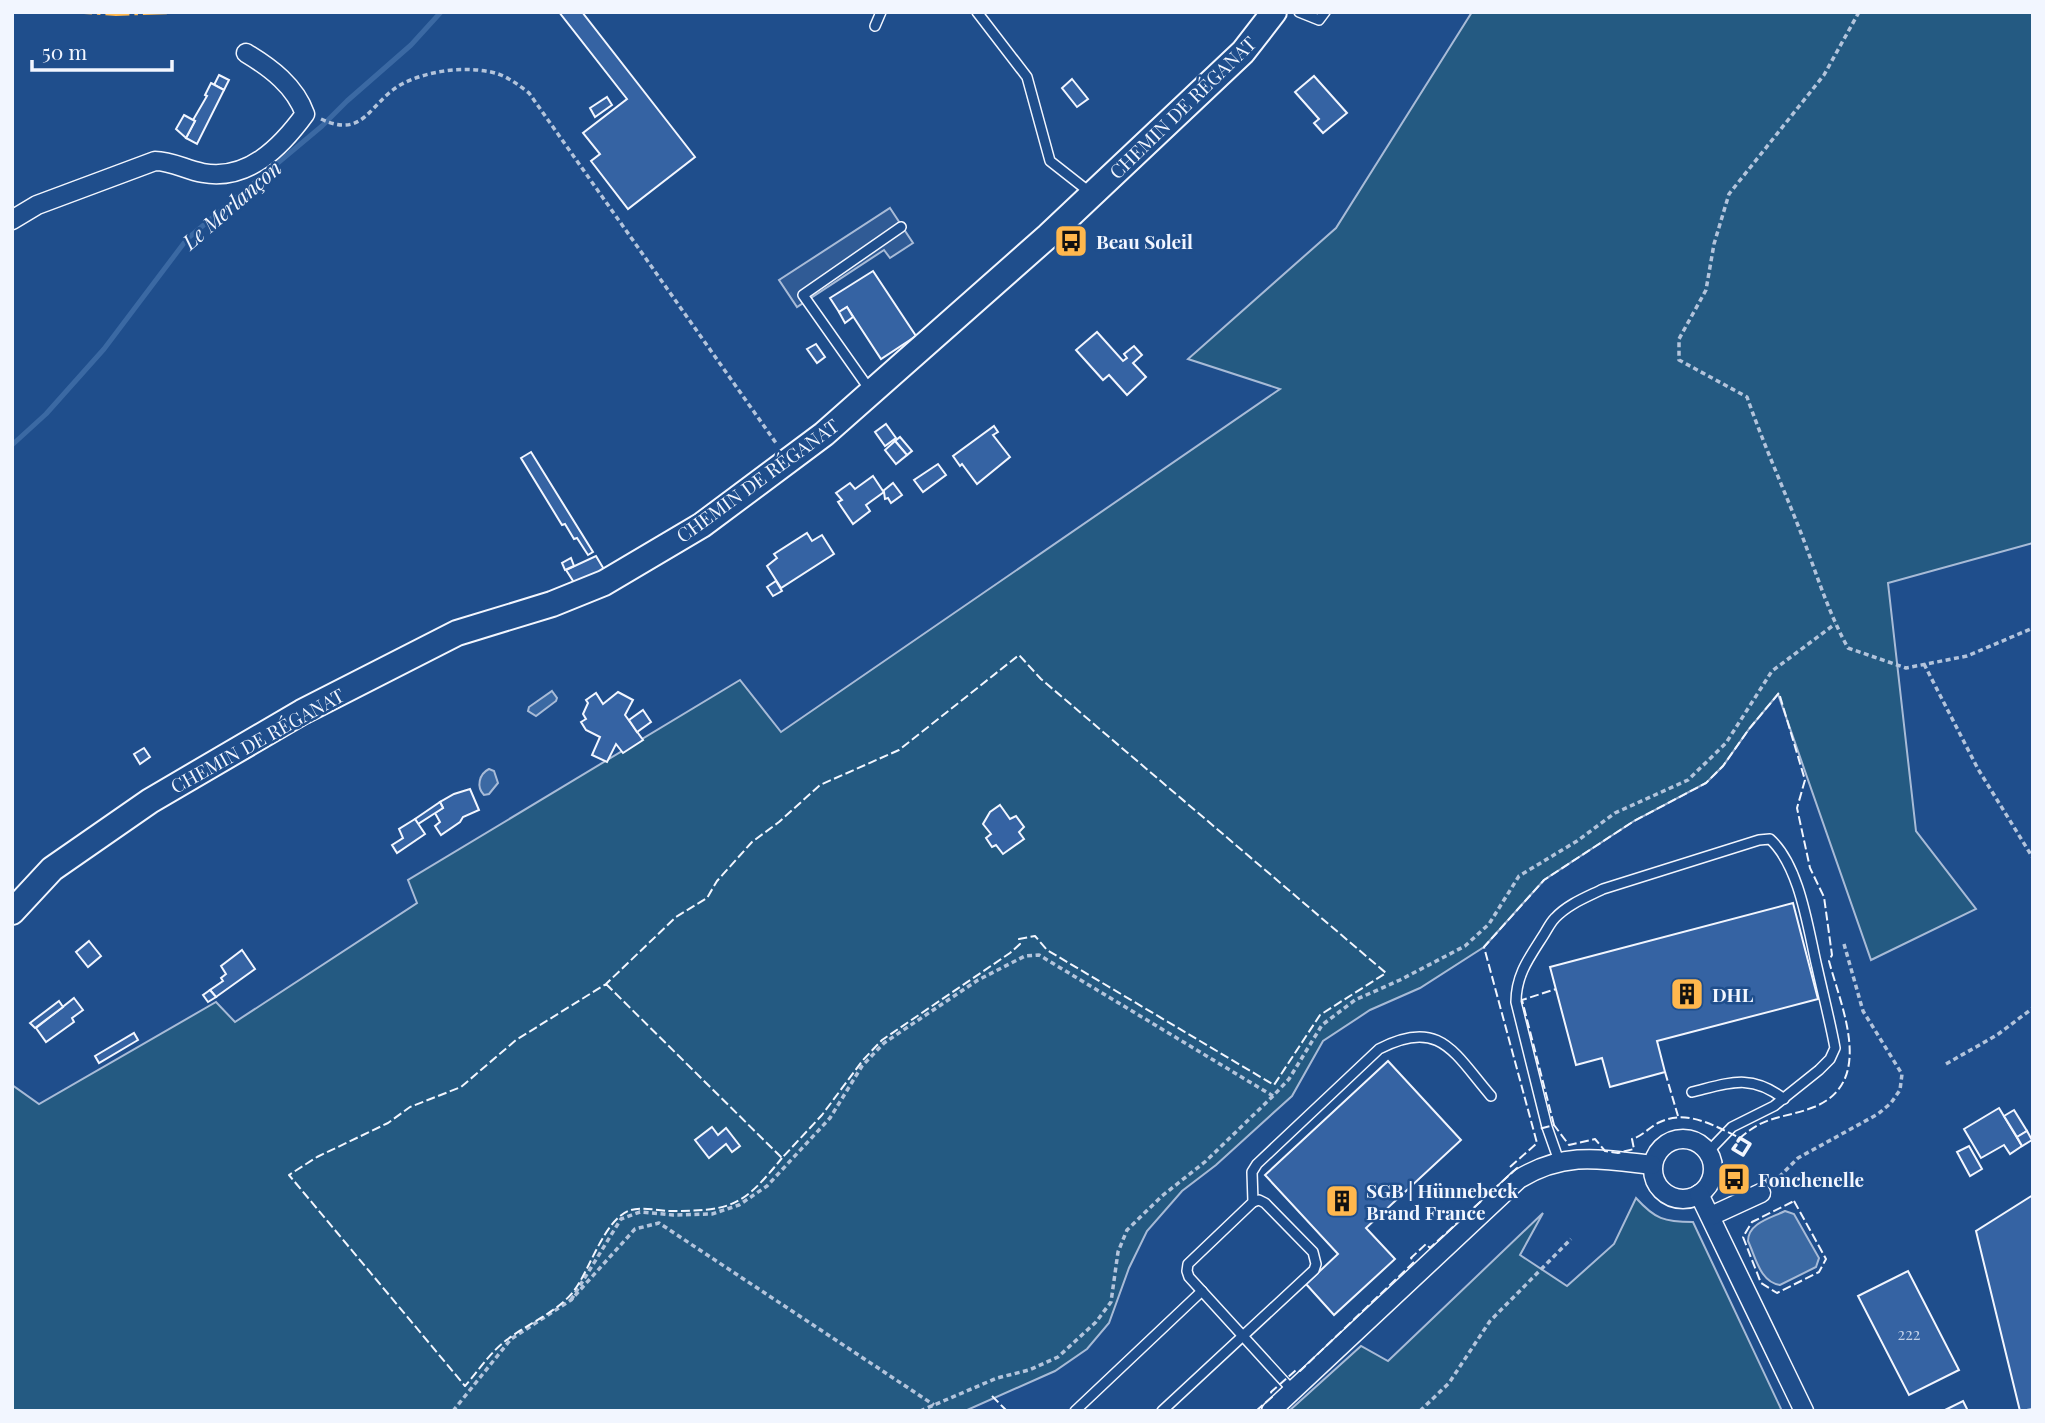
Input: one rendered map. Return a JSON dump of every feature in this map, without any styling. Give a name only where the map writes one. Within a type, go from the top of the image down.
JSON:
[{"type":"street","name":"CHEMIN DE RÉGANAT","points":[[12,912],[52,869],[150,801],[302,712],[457,633],[552,604],[604,583],[702,525],[824,433],[1048,236],[1243,52],[1274,12]]},
{"type":"street","points":[[12,220],[37,205],[155,161],[217,175],[246,168],[276,149],[306,114],[300,98],[281,79],[246,53]]},
{"type":"street","points":[[1681,1138],[1691,1140],[1708,1152],[1712,1161],[1711,1180],[1699,1194],[1681,1199],[1663,1193],[1653,1176],[1652,1165],[1662,1147],[1681,1138]]},
{"type":"street","points":[[1271,1411],[1519,1179],[1540,1166],[1559,1161],[1589,1159],[1652,1165]]},
{"type":"street","points":[[1711,1216],[1761,1193]]},
{"type":"street","points":[[1699,1194],[1804,1411]]},
{"type":"lane","points":[[875,26],[881,12]]},
{"type":"lane","points":[[977,12],[1027,77],[1050,161],[1092,194]]},
{"type":"lane","points":[[1299,12],[1319,20],[1325,12]]},
{"type":"lane","points":[[871,392],[803,295],[901,227]]},
{"type":"lane","points":[[1559,1161],[1547,1127],[1516,1002],[1519,975],[1528,959],[1556,917],[1580,900],[1603,890],[1759,840],[1770,839],[1778,846],[1794,878],[1802,903],[1835,1048],[1830,1059],[1819,1070],[1784,1099],[1761,1114],[1732,1127],[1708,1152]]},
{"type":"lane","points":[[1253,1202],[1252,1172],[1257,1164],[1379,1049],[1400,1038],[1422,1035],[1437,1039],[1451,1048],[1491,1096]]},
{"type":"lane","points":[[1692,1092],[1749,1082],[1771,1089],[1784,1099]]},
{"type":"lane","points":[[1161,1411],[1242,1336],[1314,1270],[1317,1264],[1313,1252],[1259,1200],[1253,1202],[1188,1264],[1187,1271],[1202,1291],[1242,1336],[1293,1391]]},
{"type":"lane","points":[[1074,1411],[1202,1291]]},
{"type":"path","points":[[1859,12],[1824,75],[1729,194],[1714,244],[1706,290],[1679,339],[1679,360],[1747,397],[1835,624],[1848,648],[1906,668],[1967,656],[2033,628]]},
{"type":"path","points":[[319,118],[336,126],[364,119],[386,95],[402,84],[448,70],[492,72],[512,80],[529,93],[537,104],[788,460]]},
{"type":"path","points":[[920,1411],[997,1378],[1029,1370],[1058,1357],[1096,1322],[1111,1302],[1118,1252],[1127,1230],[1162,1196],[1206,1161],[1273,1096],[1289,1079],[1322,1025],[1355,1000],[1401,980],[1465,946],[1489,924],[1519,876],[1577,841],[1615,813],[1688,780],[1726,743],[1772,671],[1835,624]]},
{"type":"path","points":[[1924,664],[1978,769],[2033,858]]},
{"type":"path","points":[[1761,1193],[1798,1158],[1878,1114],[1891,1103],[1900,1090],[1902,1074],[1863,1011],[1844,944]]},
{"type":"path","points":[[571,1300],[621,1219],[640,1212],[712,1214],[739,1205],[768,1186],[830,1118],[862,1066],[884,1043],[978,980],[1025,956],[1039,956],[1273,1096]]},
{"type":"path","points":[[1946,1064],[1997,1035],[2033,1008]]},
{"type":"path","points":[[453,1411],[511,1339],[571,1300],[635,1229],[659,1223],[934,1405]]},
{"type":"path","points":[[1420,1411],[1448,1383],[1490,1321],[1572,1239]]},
{"type":"shaded area","points":[[1472,12],[2033,12],[2033,543],[1888,583],[1916,831],[1976,909],[1871,960],[1778,694],[1723,766],[1706,783],[1634,821],[1544,880],[1484,947],[1420,988],[1370,1010],[1323,1041],[1292,1096],[1216,1165],[1182,1191],[1147,1231],[1129,1268],[1109,1323],[1087,1349],[1055,1371],[965,1411],[12,1411],[12,1085],[39,1104],[216,1002],[235,1022],[417,903],[408,880],[740,680],[781,732],[1280,389],[1188,359],[1336,228]]},
{"type":"shaded area","points":[[890,208],[913,243],[890,258],[884,250],[797,307],[779,280]]},
{"type":"shaded area","points":[[552,691],[556,701],[536,716],[528,711],[529,707]]},
{"type":"shaded area","points":[[489,769],[494,771],[498,783],[489,794],[484,795],[480,781]]},
{"type":"shaded area","points":[[1636,1198],[1661,1218],[1693,1222],[1782,1411],[1289,1411],[1361,1346],[1388,1361],[1543,1213],[1520,1255],[1567,1286],[1614,1244]]},
{"type":"shaded area","points":[[1785,1211],[1794,1214],[1819,1258],[1816,1267],[1780,1285],[1773,1283],[1763,1274],[1748,1241],[1756,1225]]},
{"type":"building","points":[[559,12],[582,12],[695,157],[628,209],[591,161],[600,154],[583,133],[627,99]]},
{"type":"building","points":[[219,75],[229,80],[224,90],[214,85]]},
{"type":"building","points":[[1314,76],[1347,113],[1323,133],[1314,123],[1319,119],[1295,92]]},
{"type":"building","points":[[1072,79],[1088,99],[1077,107],[1062,88]]},
{"type":"building","points":[[211,83],[224,90],[197,144],[186,138]]},
{"type":"building","points":[[607,97],[612,105],[595,117],[590,108]]},
{"type":"building","points":[[184,115],[195,121],[186,138],[176,129]]},
{"type":"building","points":[[873,271],[916,336],[881,359],[847,307],[839,312],[830,298]]},
{"type":"building","points":[[847,307],[853,317],[845,323],[839,312]]},
{"type":"building","points":[[1097,332],[1123,361],[1127,358],[1124,354],[1134,346],[1142,355],[1133,363],[1146,377],[1127,395],[1109,375],[1103,380],[1076,350]]},
{"type":"building","points":[[816,344],[825,357],[817,363],[807,349]]},
{"type":"building","points":[[886,424],[896,438],[885,446],[875,432]]},
{"type":"building","points":[[994,426],[998,432],[993,435],[1010,457],[977,484],[953,456]]},
{"type":"building","points":[[900,437],[912,451],[907,455],[895,441]]},
{"type":"building","points":[[895,441],[907,455],[896,464],[885,450]]},
{"type":"building","points":[[531,452],[593,552],[588,555],[565,524],[562,525],[521,458]]},
{"type":"building","points":[[938,464],[946,475],[923,492],[914,480]]},
{"type":"building","points":[[873,476],[883,491],[893,483],[902,495],[891,503],[888,498],[885,499],[884,492],[866,505],[870,511],[853,524],[838,502],[842,500],[836,493],[850,483],[855,489]]},
{"type":"building","points":[[807,533],[812,541],[822,535],[834,554],[781,588],[767,566],[777,558],[774,554]]},
{"type":"building","points":[[596,556],[605,571],[575,584],[566,570]]},
{"type":"building","points":[[571,558],[574,566],[565,570],[562,563]]},
{"type":"building","points":[[776,581],[782,591],[773,596],[767,587]]},
{"type":"building","points":[[618,692],[633,700],[625,715],[643,740],[623,753],[616,744],[607,762],[592,755],[600,737],[586,730],[581,722],[586,719],[583,714],[588,703],[586,700],[596,693],[603,704]]},
{"type":"building","points":[[643,710],[651,722],[637,732],[629,720]]},
{"type":"building","points":[[144,748],[150,757],[140,764],[134,754]]},
{"type":"building","points":[[470,789],[479,810],[463,817],[441,835],[435,826],[440,822],[435,813],[443,808],[440,802]]},
{"type":"building","points":[[440,802],[443,808],[418,824],[415,819]]},
{"type":"building","points":[[1000,805],[1010,819],[1016,816],[1024,827],[1019,832],[1024,839],[1003,854],[996,845],[992,847],[986,838],[991,834],[983,824],[990,812]]},
{"type":"building","points":[[415,819],[425,834],[397,853],[392,845],[403,838],[399,829]]},
{"type":"building","name":"DHL","points":[[1793,903],[1818,999],[1657,1041],[1665,1072],[1610,1087],[1602,1058],[1576,1065],[1550,967]]},
{"type":"building","points":[[89,941],[101,956],[88,967],[76,952]]},
{"type":"building","points":[[242,950],[255,969],[216,997],[210,990],[223,981],[221,978],[226,974],[221,966]]},
{"type":"building","points":[[210,990],[216,997],[208,1002],[203,995]]},
{"type":"building","points":[[74,998],[83,1010],[72,1018],[74,1022],[46,1042],[36,1028]]},
{"type":"building","points":[[59,1001],[63,1007],[35,1028],[30,1023]]},
{"type":"building","points":[[134,1033],[138,1040],[99,1063],[95,1056]]},
{"type":"building","name":"SGB | Hünnebeck Brand France","points":[[1388,1061],[1461,1140],[1366,1228],[1395,1259],[1334,1315],[1306,1284],[1338,1254],[1265,1175]]},
{"type":"building","points":[[1999,1108],[2022,1146],[2010,1154],[2004,1145],[1981,1158],[1964,1129]]},
{"type":"building","points":[[2014,1110],[2027,1131],[2017,1137],[2004,1116]]},
{"type":"building","points":[[712,1127],[718,1135],[726,1128],[740,1146],[732,1152],[726,1144],[709,1158],[695,1140]]},
{"type":"building","points":[[2027,1131],[2032,1140],[2022,1146],[2017,1137]]},
{"type":"building","points":[[1969,1146],[1982,1169],[1970,1176],[1957,1152]]},
{"type":"building","points":[[2033,1195],[2033,1409],[2020,1411],[1976,1231]]},
{"type":"building","points":[[1908,1271],[1959,1370],[1909,1395],[1858,1296]]},
{"type":"building","points":[[1963,1401],[1968,1411],[1943,1411]]},
{"type":"waterway","name":"Le Merlançon","points":[[12,445],[46,414],[104,349],[187,239],[322,126],[411,45],[441,12]]},
{"type":"fence","points":[[606,984],[782,1158],[822,1115],[863,1060],[882,1040],[1010,953],[1020,944],[1019,939],[1035,936],[1047,950],[1274,1085],[1320,1015],[1386,973],[1041,679],[1019,655],[899,750],[820,785],[752,842],[717,881],[707,898],[676,917],[606,984],[516,1040],[461,1087],[410,1107],[388,1123],[317,1157],[289,1175],[465,1386],[502,1344],[551,1311],[573,1292],[605,1234],[621,1215],[635,1209],[707,1210],[734,1203],[756,1187],[782,1158]]},
{"type":"fence","points":[[1510,1167],[1537,1143],[1484,947],[1544,880],[1634,821],[1706,783],[1723,766],[1779,693],[1805,780],[1797,808],[1810,868],[1824,897],[1832,955],[1829,961],[1846,1021],[1849,1062],[1844,1080],[1833,1095],[1814,1107],[1767,1121],[1740,1138],[1691,1118],[1670,1118],[1632,1139],[1634,1149],[1618,1153],[1605,1151],[1595,1139],[1569,1145],[1554,1125],[1539,1129]]},
{"type":"fence","points":[[1554,1125],[1522,1000],[1556,989]]},
{"type":"fence","points":[[1665,1072],[1678,1116]]},
{"type":"fence","points":[[1256,1411],[1272,1397],[1271,1392],[1296,1370],[1300,1371],[1414,1262],[1411,1258],[1426,1244],[1430,1248],[1517,1168],[1515,1166]]},
{"type":"fence","points":[[1794,1201],[1826,1259],[1819,1272],[1777,1293],[1761,1283],[1743,1237],[1752,1222],[1794,1201]]},
{"type":"fence","points":[[992,1396],[1007,1411]]},
{"type":"wall","points":[[1736,1145],[1733,1149],[1743,1155],[1750,1144],[1740,1138],[1738,1141]]},
{"type":"power","points":[[68,12],[116,15],[203,12]]},
{"type":"place","name":"Beau Soleil","points":[[1071,241]]},
{"type":"place","name":"DHL","points":[[1687,994]]},
{"type":"place","name":"Fonchenelle","points":[[1734,1179]]},
{"type":"place","name":"SGB | Hünnebeck Brand France","points":[[1342,1201]]}]
